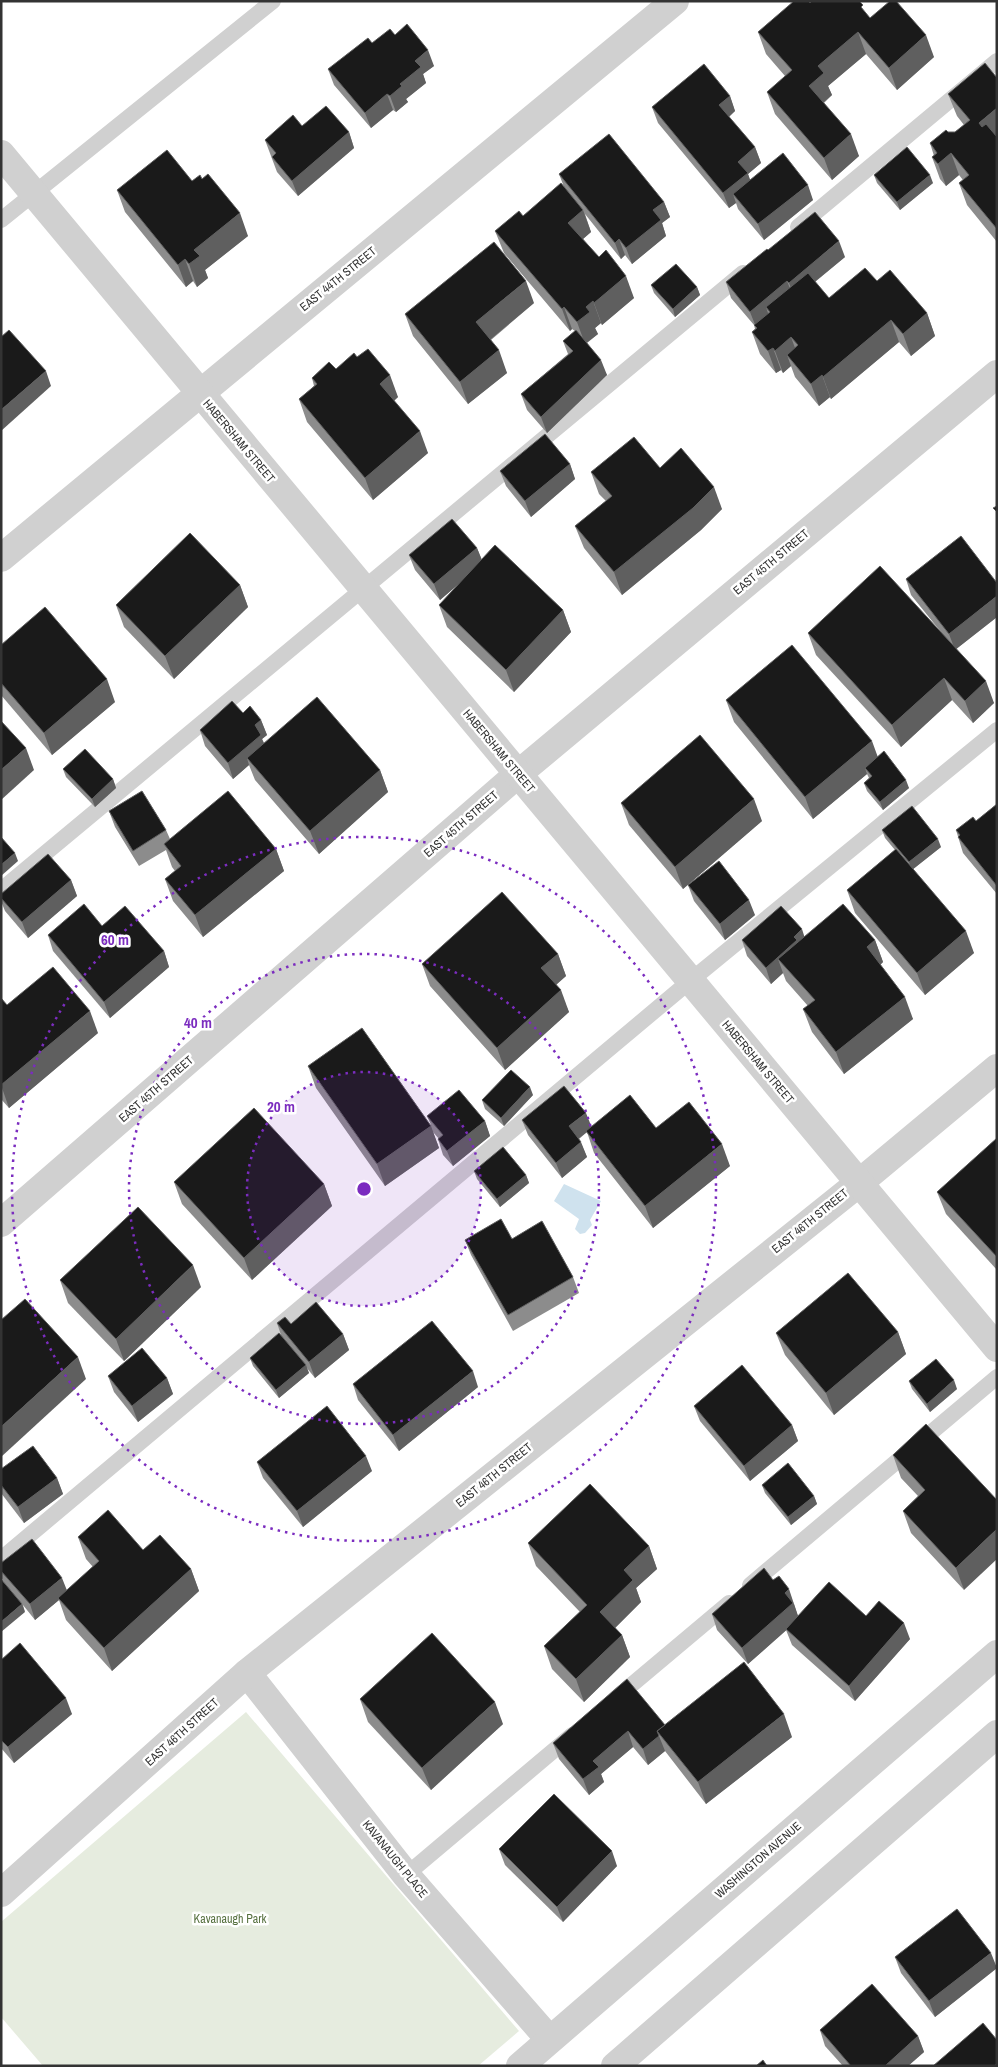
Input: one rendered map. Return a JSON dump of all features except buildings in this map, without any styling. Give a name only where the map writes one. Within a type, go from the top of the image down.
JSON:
[{"type":"street","name":"EAST 44TH STREET","points":[[1,558],[675,1]]},
{"type":"street","name":"HABERSHAM STREET","points":[[1,154],[997,1348]]},
{"type":"street","name":"EAST 45TH STREET","points":[[1,1223],[518,774],[997,374]]},
{"type":"street","name":"EAST 46TH STREET","points":[[1,1893],[247,1673],[859,1182],[997,1068]]},
{"type":"street","name":"WASHINGTON AVENUE","points":[[520,2066],[997,1654]]},
{"type":"street","name":"KAVANAUGH PLACE","points":[[247,1673],[406,1875],[549,2039]]},
{"type":"street","points":[[615,2066],[997,1734]]},
{"type":"lane","points":[[1,220],[273,1]]},
{"type":"lane","points":[[783,239],[997,61]]},
{"type":"lane","points":[[1,890],[752,265]]},
{"type":"lane","points":[[1,1559],[690,981],[997,730]]},
{"type":"lane","points":[[603,1709],[997,1377]]},
{"type":"lane","points":[[406,1875],[588,1722]]},
{"type":"green space","name":"Kavanaugh Park","points":[[246,1712],[519,2031],[478,2066],[43,2066],[1,2017],[1,1922]]},
{"type":"water","points":[[564,1184],[601,1201],[590,1220],[592,1225],[585,1233],[580,1234],[575,1229],[579,1219],[554,1201]]}]
